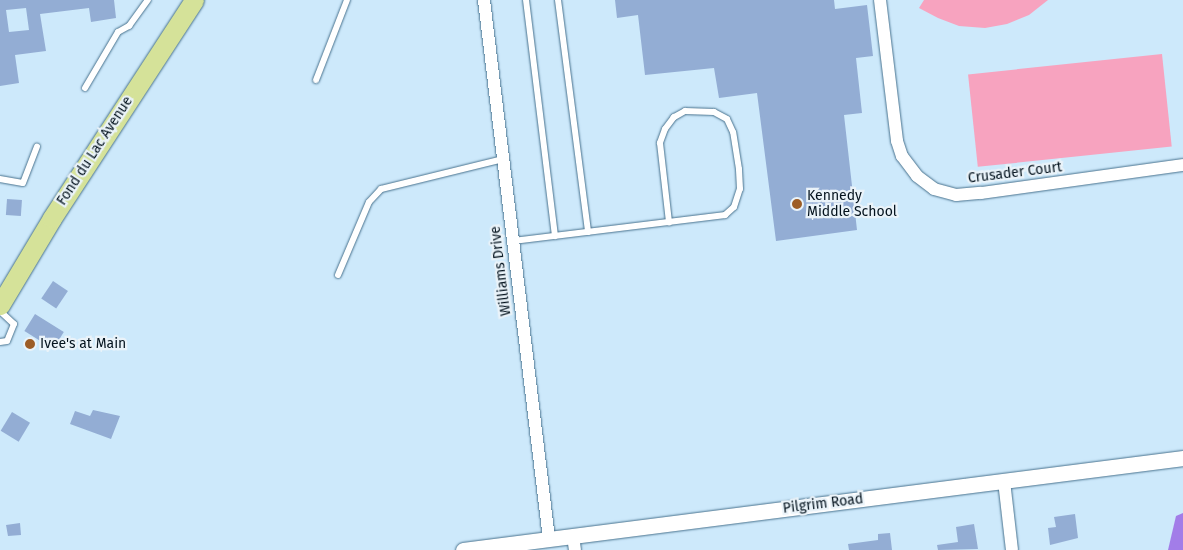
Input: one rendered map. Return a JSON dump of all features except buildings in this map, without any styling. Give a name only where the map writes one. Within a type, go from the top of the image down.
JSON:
[{"type":"main road","name":"Fond du Lac Avenue","points":[[0,305],[57,210],[194,0]]},
{"type":"street","name":"Williams Drive","points":[[484,0],[549,539]]},
{"type":"street","name":"Crusader Court","points":[[880,0],[897,141],[902,156],[917,176],[934,189],[956,195],[973,194],[1183,165]]},
{"type":"street","name":"Pilgrim Road","points":[[463,550],[549,539],[574,543],[1004,481],[1183,458]]},
{"type":"street","points":[[1004,481],[1012,550]]},
{"type":"lane","points":[[85,88],[118,32],[129,26],[148,0]]},
{"type":"lane","points":[[316,80],[347,0]]},
{"type":"lane","points":[[526,0],[555,236]]},
{"type":"lane","points":[[558,0],[588,232]]},
{"type":"lane","points":[[513,241],[588,232],[669,222],[725,215],[734,207],[740,189],[733,132],[727,119],[714,112],[685,111],[674,117],[665,129],[660,144],[669,222]]},
{"type":"lane","points":[[0,179],[23,183],[37,147]]},
{"type":"lane","points":[[338,275],[369,202],[381,189],[503,159]]},
{"type":"lane","points":[[0,311],[14,324],[7,341],[0,342]]},
{"type":"shaded area","points":[[924,0],[1048,0],[1029,15],[1007,24],[985,28],[959,26],[938,18],[919,8]]},
{"type":"shaded area","points":[[1162,54],[1172,146],[978,167],[968,74]]},
{"type":"shaded area","points":[[1183,513],[1183,550],[1168,550],[1176,516]]},
{"type":"place","name":"Kennedy Middle School","points":[[797,204]]},
{"type":"place","name":"Ivee's at Main","points":[[30,344]]}]
